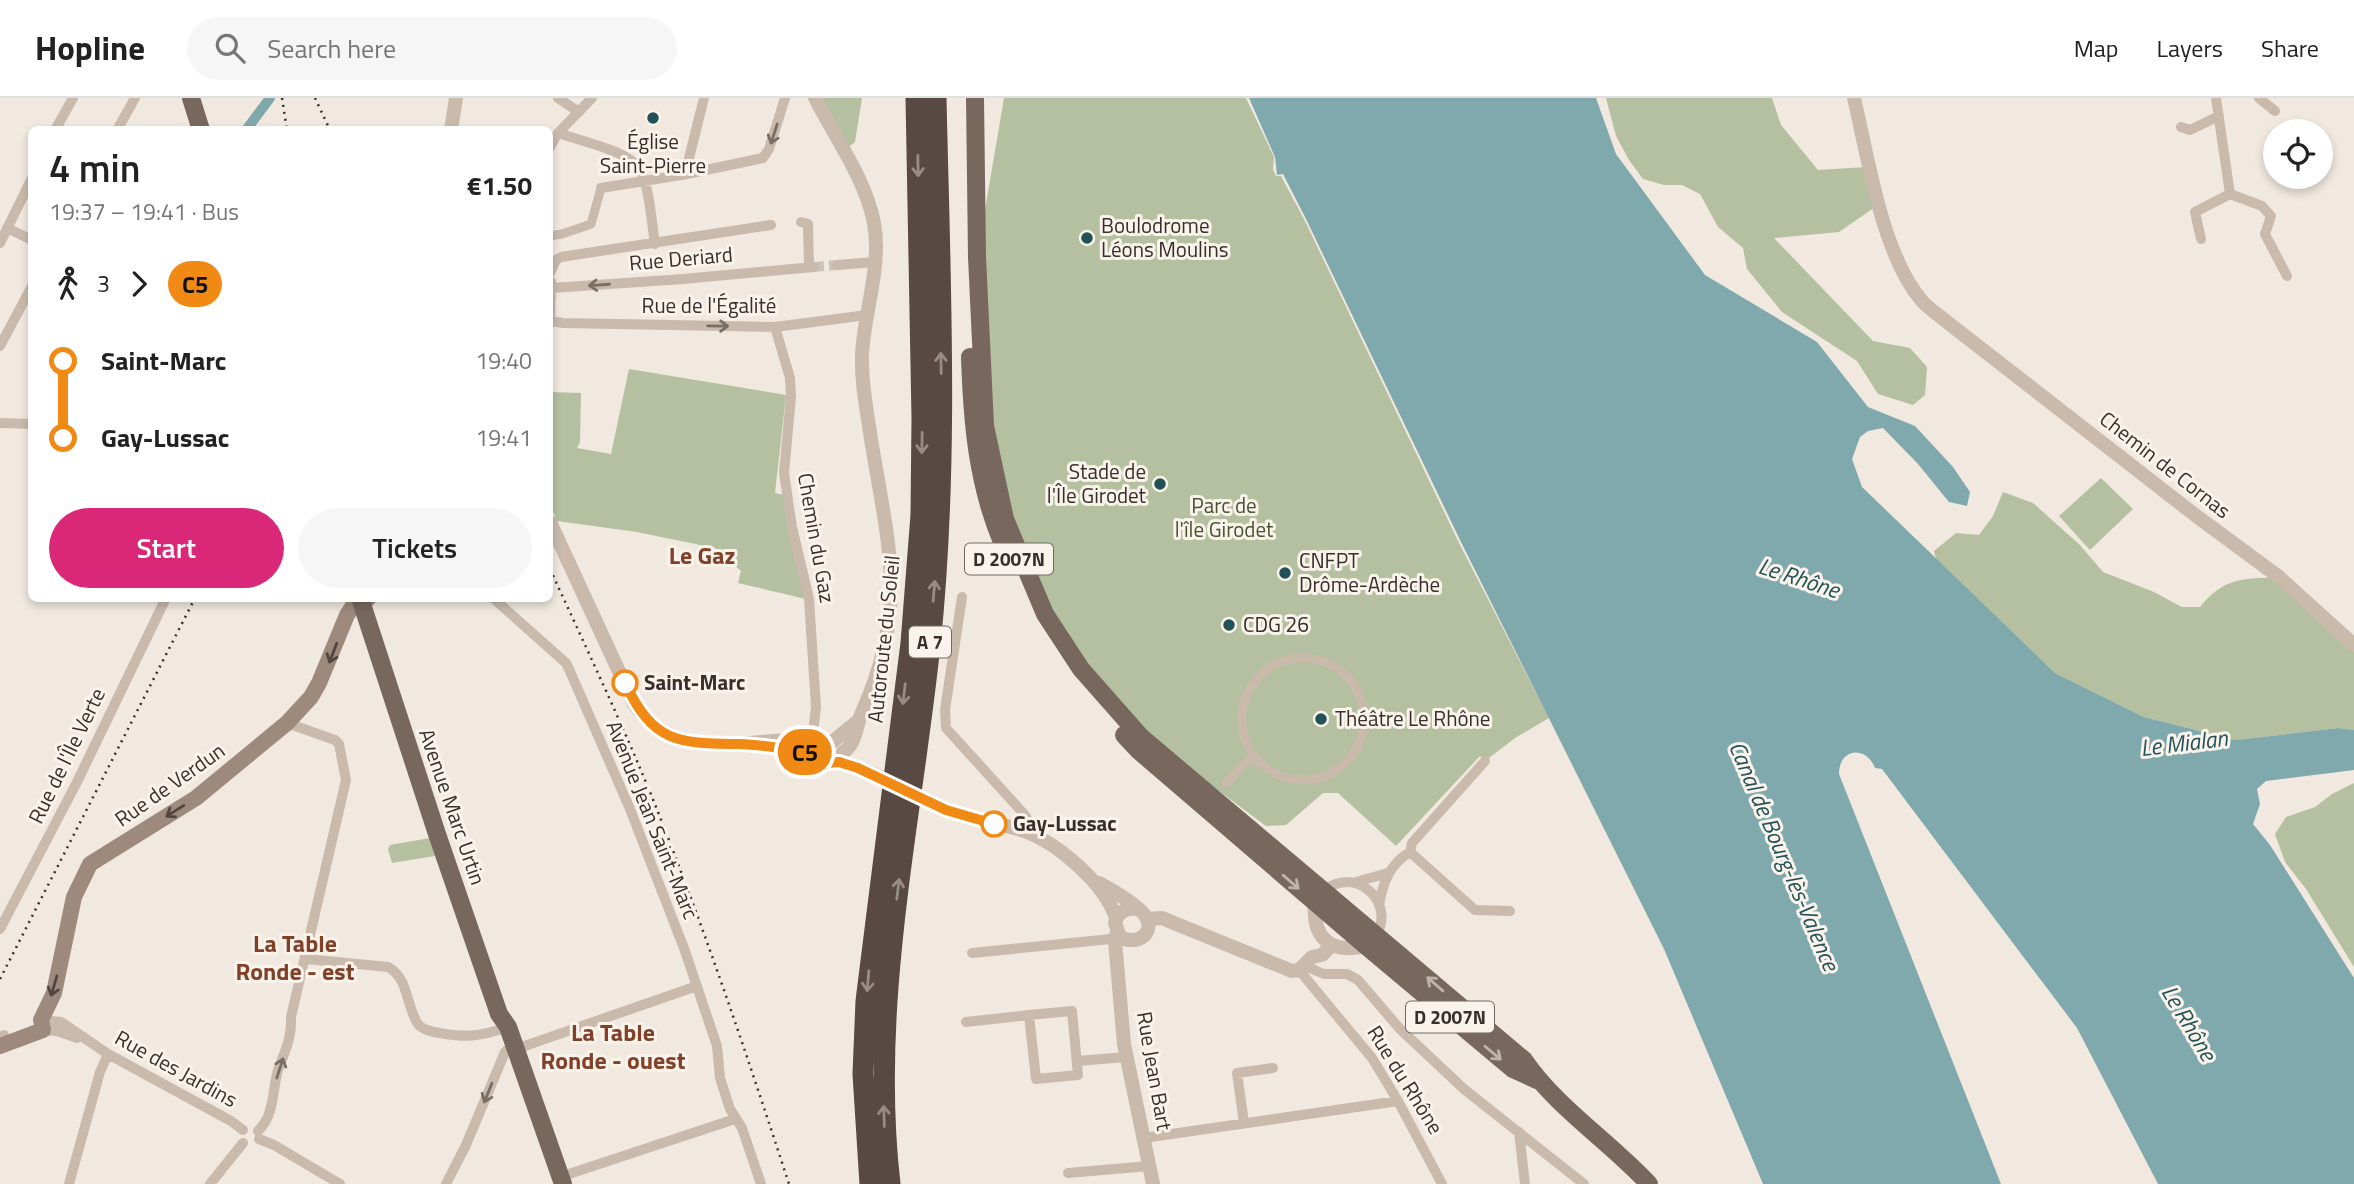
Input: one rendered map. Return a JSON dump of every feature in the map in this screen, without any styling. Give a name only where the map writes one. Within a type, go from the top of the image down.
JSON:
[{"type":"highway","name":"Autoroute du Soleil","points":[[870,1184],[863,1074],[866,1001],[911,643],[921,515],[922,418],[916,98]]},
{"type":"highway","name":"Autoroute du Soleil","points":[[890,1184],[885,1146],[883,1072],[886,999],[930,645],[940,514],[942,418],[936,98]]},
{"type":"main road","points":[[191,98],[200,126]]},
{"type":"main road","name":"D 2007N","points":[[964,98],[972,425],[989,512],[1034,618],[1077,684],[1139,751],[1371,940],[1513,1069],[1538,1081],[1627,1160],[1649,1184]]},
{"type":"main road","name":"D 2007N","points":[[975,98],[977,257],[985,426],[1005,519],[1045,614],[1081,669],[1141,737],[1320,897]]},
{"type":"main road","name":"Rue de Verdun","points":[[42,1025],[54,992],[74,897],[90,864],[195,797],[287,723],[311,697],[347,615],[359,602]]},
{"type":"main road","name":"Avenue Marc Urtin","points":[[365,602],[503,997],[513,1040],[561,1181]]},
{"type":"main road","points":[[1,1040],[42,1025]]},
{"type":"street","points":[[57,126],[73,98]]},
{"type":"street","points":[[119,126],[135,98]]},
{"type":"street","points":[[452,126],[456,98]]},
{"type":"street","points":[[462,126],[466,98]]},
{"type":"street","points":[[558,98],[579,112]]},
{"type":"street","points":[[553,142],[592,98]]},
{"type":"street","points":[[692,173],[688,158],[704,98]]},
{"type":"street","points":[[553,236],[591,224],[601,188],[763,158],[767,154],[785,98]]},
{"type":"street","points":[[815,98],[866,195],[874,224],[877,248],[862,355],[863,389],[891,554],[892,611],[882,660],[852,742],[831,750]]},
{"type":"street","name":"Chemin de Cornas","points":[[1854,98],[1879,204],[1899,263],[1922,300],[2195,515],[2280,578],[2354,645]]},
{"type":"street","points":[[2216,98],[2230,194]]},
{"type":"street","points":[[2259,98],[2275,111]]},
{"type":"street","points":[[2181,127],[2190,130],[2219,116]]},
{"type":"street","points":[[558,133],[630,159],[639,168],[655,244]]},
{"type":"street","points":[[0,243],[28,186]]},
{"type":"street","points":[[2201,239],[2195,212],[2230,194],[2262,206],[2271,216],[2265,234],[2287,276]]},
{"type":"street","name":"Rue Deriard","points":[[553,280],[683,279],[811,267],[808,224],[801,222]]},
{"type":"street","points":[[553,270],[556,260],[561,257],[771,225]]},
{"type":"street","points":[[7,228],[28,238]]},
{"type":"street","points":[[837,265],[875,262]]},
{"type":"street","points":[[1,344],[28,293]]},
{"type":"street","name":"Rue de l'Égalité","points":[[553,321],[775,327],[867,314]]},
{"type":"street","name":"Chemin du Gaz","points":[[775,327],[790,378],[791,396],[784,473],[792,527],[809,599],[816,707],[831,750]]},
{"type":"street","points":[[0,423],[28,424]]},
{"type":"street","name":"Rue Jean Bart","points":[[553,528],[642,716],[661,732],[677,738],[716,745],[796,739],[831,750],[860,769],[937,806],[962,816],[1026,832],[1053,847],[1094,882],[1114,910],[1117,925],[1115,941],[1126,1057],[1153,1184]]},
{"type":"street","points":[[962,597],[945,710],[946,728],[1024,814],[1028,820],[1026,832]]},
{"type":"street","name":"Rue de l'Île Verte","points":[[0,929],[164,602]]},
{"type":"street","name":"Avenue Jean Saint-Marc","points":[[497,602],[566,663],[569,669],[631,813],[697,986],[717,1046],[720,1078],[742,1128],[761,1184]]},
{"type":"street","points":[[1296,658],[1311,658],[1341,671],[1354,685],[1362,703],[1364,723],[1359,743],[1348,760],[1332,773],[1316,779],[1282,777],[1267,769],[1255,757],[1243,733],[1243,704],[1253,684],[1269,668],[1296,658]]},
{"type":"street","points":[[287,723],[340,744],[346,773],[291,1017],[292,1031],[278,1071],[274,1096],[266,1120],[258,1135],[251,1146],[243,1143],[240,1136],[243,1130],[249,1127],[258,1135],[340,1184]]},
{"type":"street","points":[[1226,783],[1245,763],[1255,757]]},
{"type":"street","points":[[1379,905],[1388,873],[1401,857],[1410,852],[1412,844],[1485,761]]},
{"type":"street","points":[[1410,852],[1475,910],[1510,912]]},
{"type":"street","points":[[1356,882],[1370,890],[1379,905],[1382,921],[1371,940],[1343,949],[1332,945],[1319,933],[1314,916],[1320,897],[1334,884],[1356,882],[1388,873]]},
{"type":"street","name":"Rue Jean Bart","points":[[1094,882],[1125,898],[1136,908]]},
{"type":"street","points":[[972,953],[1111,939],[1124,910],[1136,908],[1143,912],[1147,919],[1146,933],[1135,941],[1119,965]]},
{"type":"street","points":[[1147,919],[1162,918],[1292,971],[1322,955],[1332,945]]},
{"type":"street","points":[[1117,925],[1125,939],[1135,941]]},
{"type":"street","points":[[1306,964],[1319,933]]},
{"type":"street","points":[[306,959],[388,967],[400,977],[417,1024],[429,1032],[513,1040],[697,986]]},
{"type":"street","points":[[1306,964],[1324,974],[1347,974],[1358,980],[1400,1029],[1455,1082],[1584,1184]]},
{"type":"street","name":"Rue du Rhône","points":[[1306,964],[1372,1058],[1442,1184]]},
{"type":"street","points":[[966,1022],[1030,1015],[1072,1011],[1078,1075],[1036,1079],[1030,1015]]},
{"type":"street","name":"Rue des Jardins","points":[[42,1025],[61,1022],[108,1054],[243,1130]]},
{"type":"street","points":[[446,1184],[466,1145],[505,1052],[513,1040]]},
{"type":"street","points":[[69,1184],[100,1072],[108,1054]]},
{"type":"street","points":[[1077,1061],[1126,1057]]},
{"type":"street","points":[[1244,1123],[1237,1073],[1273,1068]]},
{"type":"street","points":[[1143,1138],[1398,1101]]},
{"type":"street","points":[[561,1181],[736,1119]]},
{"type":"street","points":[[1519,1132],[1525,1184]]},
{"type":"street","points":[[210,1184],[243,1143]]},
{"type":"street","points":[[1068,1173],[1149,1166]]},
{"type":"green space","points":[[821,98],[862,98],[855,142],[847,148]]},
{"type":"green space","name":"Parc de l'île Girodet","points":[[1004,98],[1246,98],[1274,157],[1273,169],[1276,176],[1281,176],[1305,221],[1458,541],[1549,718],[1515,738],[1485,761],[1480,756],[1396,846],[1338,793],[1323,793],[1286,825],[1266,826],[1141,737],[1081,669],[1005,519],[985,426],[977,257]]},
{"type":"green space","points":[[1606,98],[1772,98],[1781,125],[1818,170],[1866,167],[1875,207],[1839,232],[1774,238],[1873,341],[1910,348],[1927,367],[1925,395],[1913,405],[1878,394],[1857,361],[1782,312],[1747,269],[1743,248],[1718,227],[1700,194],[1682,185],[1664,185],[1643,179],[1616,136]]},
{"type":"green space","points":[[629,369],[786,395],[775,493],[784,495],[806,599],[738,583],[741,571],[715,548],[637,532],[557,521],[553,511],[553,392],[581,393],[580,442],[577,448],[611,454]]},
{"type":"green space","points":[[2101,478],[2133,509],[2090,550],[2059,516]]},
{"type":"green space","points":[[2003,492],[2033,503],[2080,545],[2103,572],[2154,592],[2182,607],[2200,607],[2217,590],[2235,582],[2279,577],[2354,645],[2354,730],[2338,728],[2236,740],[2144,717],[2055,673],[1936,559],[1934,551],[1956,533],[1979,535],[1993,516]]},
{"type":"green space","points":[[2354,783],[2354,967],[2306,889],[2285,862],[2275,834],[2286,817],[2315,807],[2332,794]]},
{"type":"green space","points":[[430,838],[435,856],[392,863],[388,849],[390,845]]},
{"type":"water","points":[[1249,98],[1596,98],[1616,154],[1705,275],[1817,342],[1868,407],[1915,426],[1953,467],[1970,492],[1967,506],[1949,502],[1918,464],[1883,428],[1868,431],[1860,437],[1852,459],[1862,487],[2055,673],[2144,717],[2236,740],[2338,728],[2354,730],[2354,770],[2266,781],[2257,789],[2260,804],[2253,824],[2270,845],[2354,978],[2354,1184],[2158,1184],[2077,1028],[1882,769],[1875,768],[1866,756],[1854,753],[1843,759],[1839,774],[2001,1184],[1763,1184],[1664,949],[1460,540],[1307,221],[1283,174],[1277,175],[1275,157]]},
{"type":"waterway","points":[[249,126],[270,98]]},
{"type":"tunnel","points":[[814,267],[837,265]]},
{"type":"railway","points":[[282,98],[286,126]]},
{"type":"railway","points":[[315,98],[328,126]]},
{"type":"railway","points":[[553,576],[626,736],[669,840],[723,987],[789,1184]]},
{"type":"railway","points":[[0,979],[193,602]]},
{"type":"bus line","name":"C5","points":[[625,683],[642,716],[661,732],[695,743],[742,744],[822,754],[828,763],[839,762],[858,768],[946,810],[994,824]]},
{"type":"place","name":"Église Saint-Pierre","points":[[653,118]]},
{"type":"place","name":"Boulodrome Léons Moulins","points":[[1087,238]]},
{"type":"place","name":"Stade de l'Île Girodet","points":[[1160,484]]},
{"type":"place","name":"CNFPT Drôme-Ardèche","points":[[1285,573]]},
{"type":"place","name":"CDG 26","points":[[1229,625]]},
{"type":"place","name":"Saint-Marc","points":[[625,683]]},
{"type":"place","name":"Théâtre Le Rhône","points":[[1321,719]]},
{"type":"place","name":"Gay-Lussac","points":[[994,824]]},
{"type":"district","name":"Le Gaz","points":[[702,556]]},
{"type":"district","name":"La Table Ronde - est","points":[[295,958]]},
{"type":"district","name":"La Table Ronde - ouest","points":[[613,1047]]},
{"type":"water label","name":"Le Rhône","points":[[1799,578]]},
{"type":"water label","name":"Le Mialan","points":[[2184,743]]},
{"type":"water label","name":"Canal de Bourg-lès-Valence","points":[[1784,856]]},
{"type":"water label","name":"Le Rhône","points":[[2189,1023]]}]
